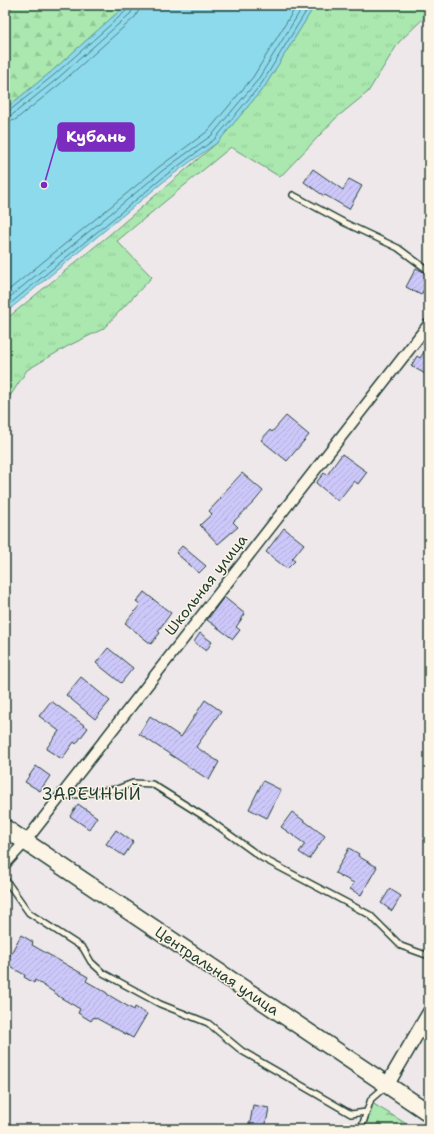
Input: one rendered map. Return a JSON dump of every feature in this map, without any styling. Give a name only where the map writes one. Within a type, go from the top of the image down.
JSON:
[{"type":"main road","name":"Центральная улица","points":[[5,828],[429,1114]]},
{"type":"street","name":"Школьная улица","points":[[5,864],[25,842],[429,324]]},
{"type":"street","points":[[387,1085],[429,1014]]},
{"type":"lane","points":[[293,195],[345,223],[398,248],[429,271]]},
{"type":"lane","points":[[59,798],[117,789],[134,783],[152,784],[208,819],[262,858],[370,915],[401,946],[429,956]]},
{"type":"lane","points":[[5,879],[29,913],[83,948],[91,962],[103,973],[160,1004],[208,1023],[242,1051],[352,1114],[366,1112]]},
{"type":"lane","points":[[361,1129],[371,1100],[387,1085]]},
{"type":"green space","points":[[13,5],[126,5],[51,72],[5,109],[5,23]]},
{"type":"green space","points":[[315,5],[429,5],[429,13],[399,42],[368,92],[336,118],[280,177],[231,147],[117,241],[152,277],[103,329],[68,346],[27,370],[5,404],[5,320],[109,235],[218,142],[265,86]]},
{"type":"green space","points":[[372,1103],[415,1129],[365,1129]]},
{"type":"water","points":[[126,5],[315,5],[265,86],[218,142],[168,178],[5,313],[5,109],[51,72]]},
{"type":"building","points":[[313,169],[343,190],[349,179],[362,186],[349,209],[325,195],[324,196],[304,182]]},
{"type":"building","points":[[416,268],[429,275],[429,280],[421,295],[406,287]]},
{"type":"building","points":[[429,344],[429,376],[411,366],[417,356],[420,358]]},
{"type":"building","points":[[286,416],[309,435],[287,461],[261,440],[270,430],[272,432]]},
{"type":"building","points":[[342,454],[367,472],[358,484],[354,481],[338,501],[316,483],[324,473],[327,475]]},
{"type":"building","points":[[242,473],[263,491],[233,522],[238,527],[218,544],[200,525],[212,514],[209,511]]},
{"type":"building","points":[[284,528],[304,544],[292,559],[295,561],[287,569],[266,552]]},
{"type":"building","points":[[182,546],[206,566],[199,573],[176,553]]},
{"type":"building","points":[[144,592],[171,613],[158,631],[160,633],[151,644],[125,623],[140,605],[136,602]]},
{"type":"building","points":[[224,597],[245,614],[236,627],[240,630],[233,639],[207,620]]},
{"type":"building","points":[[200,633],[212,642],[206,651],[194,642]]},
{"type":"building","points":[[108,648],[133,668],[121,683],[96,663]]},
{"type":"building","points":[[81,677],[110,701],[95,719],[66,695]]},
{"type":"building","points":[[205,700],[221,711],[196,747],[219,762],[209,780],[139,734],[150,716],[181,737]]},
{"type":"building","points":[[51,701],[88,728],[76,744],[74,742],[62,759],[46,749],[59,731],[39,716]]},
{"type":"building","points":[[36,766],[50,776],[40,791],[25,782]]},
{"type":"building","points":[[263,781],[281,790],[267,818],[249,809]]},
{"type":"building","points":[[78,804],[97,817],[89,829],[70,816]]},
{"type":"building","points":[[292,812],[325,836],[309,859],[299,852],[305,844],[281,827]]},
{"type":"building","points":[[116,830],[133,842],[124,856],[106,844]]},
{"type":"building","points":[[349,848],[359,854],[358,856],[377,867],[361,895],[350,889],[354,883],[335,873]]},
{"type":"building","points":[[390,889],[401,896],[392,911],[381,903]]},
{"type":"building","points":[[21,935],[33,942],[32,945],[88,977],[86,981],[134,1010],[135,1007],[147,1014],[133,1038],[94,1017],[91,1021],[78,1013],[80,1009],[35,980],[34,983],[24,977],[25,975],[5,964]]},
{"type":"building","points":[[253,1105],[269,1108],[265,1129],[249,1129]]},
{"type":"place","name":"Кубань","points":[[44,185]]},
{"type":"district","name":"ЗАРЕЧНЫЙ","points":[[92,794]]}]
